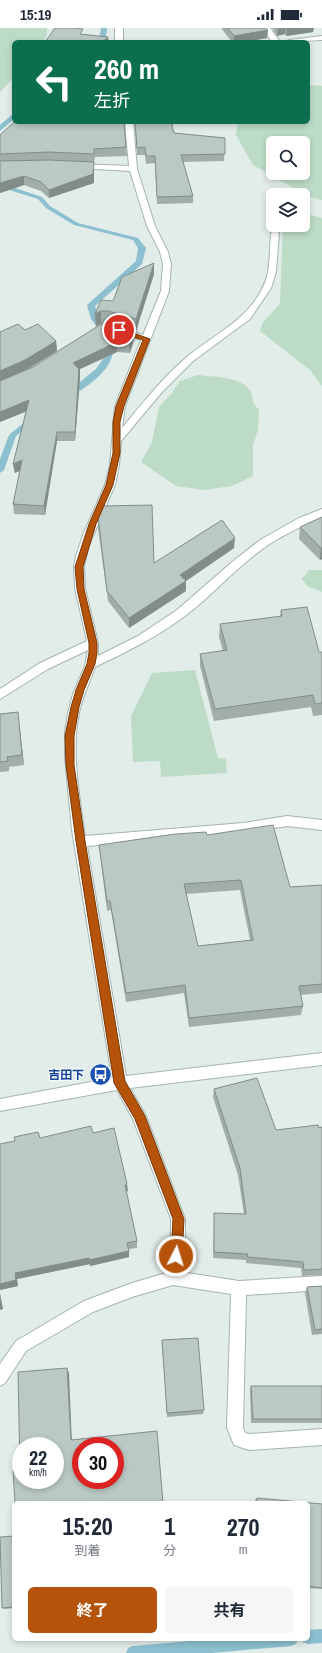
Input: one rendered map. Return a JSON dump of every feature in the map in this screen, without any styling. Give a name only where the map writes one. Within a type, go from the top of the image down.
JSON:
[{"type":"street","points":[[119,28],[119,40]]},
{"type":"street","points":[[266,28],[275,40]]},
{"type":"street","points":[[306,40],[322,38]]},
{"type":"street","points":[[129,124],[133,169],[151,226],[164,252],[167,264],[165,291],[120,406],[117,422],[117,453],[110,485],[93,524],[79,567],[80,589],[93,643],[91,664],[80,690],[70,736],[70,765],[80,841],[120,1083],[139,1116],[178,1219],[178,1244],[173,1278]]},
{"type":"street","points":[[71,166],[133,169]]},
{"type":"street","points":[[117,440],[159,390],[190,359],[247,317],[267,288],[272,272],[274,233]]},
{"type":"street","points":[[112,328],[147,339]]},
{"type":"street","points":[[91,664],[142,639],[180,613],[236,564],[264,543],[307,519],[322,513]]},
{"type":"street","points":[[0,695],[44,666],[93,643]]},
{"type":"street","points":[[80,841],[243,828],[287,821],[322,825]]},
{"type":"street","points":[[0,1105],[120,1083],[322,1059]]},
{"type":"street","points":[[0,1378],[21,1346],[55,1324],[89,1306],[132,1290],[173,1278],[239,1288],[322,1283]]},
{"type":"street","points":[[239,1288],[235,1428],[240,1439],[249,1442],[322,1437]]},
{"type":"green space","points":[[0,28],[47,28],[47,35],[43,40],[12,40],[12,79],[0,92]]},
{"type":"green space","points":[[310,85],[322,86],[322,200],[310,197],[310,188],[293,188],[279,180],[310,180],[310,136],[266,136],[266,172],[253,165],[236,135],[238,124],[310,124]]},
{"type":"green space","points":[[310,215],[322,218],[322,386],[310,370],[260,331],[263,322],[280,304],[283,232],[310,232]]},
{"type":"green space","points":[[198,375],[226,378],[240,382],[250,391],[253,402],[259,410],[258,430],[253,445],[253,476],[232,486],[205,490],[176,486],[141,462],[152,442],[159,407],[180,381]]},
{"type":"green space","points":[[309,570],[322,570],[322,592],[307,586],[302,579]]},
{"type":"green space","points":[[195,670],[218,758],[226,759],[227,773],[161,777],[160,761],[133,762],[131,716],[152,673]]},
{"type":"building","points":[[55,28],[83,29],[80,34],[108,37],[104,40],[46,40]]},
{"type":"building","points":[[228,28],[266,28],[268,30],[234,36]]},
{"type":"building","points":[[12,124],[124,124],[126,147],[94,149],[94,154],[49,152],[0,154],[0,135]]},
{"type":"building","points":[[135,124],[172,124],[174,133],[225,138],[225,154],[181,155],[193,196],[157,197],[155,156],[146,156],[145,147],[137,148]]},
{"type":"building","points":[[49,160],[94,162],[93,174],[49,190],[41,182],[24,176],[0,183],[0,161]]},
{"type":"building","points":[[154,263],[136,319],[108,311],[101,311],[95,314],[101,300],[113,301],[122,277]]},
{"type":"building","points":[[106,321],[133,330],[129,343],[117,342],[73,363],[79,369],[75,432],[57,432],[44,506],[13,504],[22,460],[13,464],[29,400],[0,412],[0,381],[33,367]]},
{"type":"building","points":[[18,324],[25,330],[38,324],[56,341],[25,360],[0,371],[0,332]]},
{"type":"building","points":[[152,505],[154,563],[222,520],[235,538],[180,575],[186,581],[129,618],[107,591],[98,517],[102,506]]},
{"type":"building","points":[[322,517],[322,548],[321,548],[300,527]]},
{"type":"building","points":[[307,607],[319,652],[322,652],[322,703],[315,704],[313,695],[215,709],[200,654],[227,650],[220,624],[282,616],[281,610]]},
{"type":"building","points":[[18,712],[22,755],[7,757],[8,761],[0,762],[0,714]]},
{"type":"building","points":[[273,825],[290,887],[322,885],[322,984],[299,986],[303,1006],[189,1018],[185,985],[126,993],[110,901],[107,901],[99,845],[175,834],[206,832],[207,835]],"holes":[[[241,880],[253,940],[198,946],[184,884]]]},
{"type":"building","points":[[257,1078],[276,1130],[318,1125],[319,1128],[322,1127],[322,1269],[304,1270],[303,1262],[247,1257],[248,1254],[214,1252],[214,1213],[246,1214],[240,1168],[214,1089]]},
{"type":"building","points":[[91,1126],[93,1133],[114,1128],[127,1184],[125,1185],[137,1241],[127,1243],[129,1251],[89,1260],[89,1258],[15,1273],[16,1280],[0,1284],[0,1144],[15,1141],[14,1137],[38,1132],[40,1138]]},
{"type":"building","points":[[322,1286],[322,1329],[315,1330],[307,1287]]},
{"type":"building","points":[[198,1338],[204,1410],[167,1413],[162,1340]]},
{"type":"building","points":[[67,1368],[72,1440],[72,1489],[124,1489],[124,1437],[100,1437],[157,1431],[163,1501],[15,1501],[14,1489],[64,1489],[64,1437],[19,1437],[18,1372]]},
{"type":"building","points":[[251,1386],[322,1386],[322,1419],[253,1419]]},
{"type":"building","points":[[257,1498],[290,1501],[257,1501]]},
{"type":"building","points":[[310,1503],[322,1504],[322,1588],[310,1586]]},
{"type":"building","points":[[12,1536],[12,1607],[2,1608],[0,1537]]},
{"type":"waterway","points":[[98,40],[103,36],[104,28]]},
{"type":"waterway","points":[[0,129],[12,117]]},
{"type":"waterway","points":[[0,185],[40,198],[48,207],[76,224],[136,239],[142,248],[139,262],[91,305],[93,315],[97,323],[109,337],[109,353],[104,365],[99,371],[87,382],[69,394]]},
{"type":"waterway","points":[[0,470],[13,435],[32,419]]},
{"type":"waterway","points":[[310,1637],[322,1636]]},
{"type":"waterway","points":[[133,1653],[268,1641]]},
{"type":"place","name":"吉田下","points":[[100,1075]]},
{"type":"route","points":[[119,330],[147,339],[120,406],[117,422],[117,453],[110,485],[93,524],[79,567],[80,589],[93,643],[93,653],[91,664],[80,690],[75,707],[70,736],[70,765],[80,841],[120,1083],[139,1116],[166,1183],[178,1219],[178,1244],[176,1256]]}]
